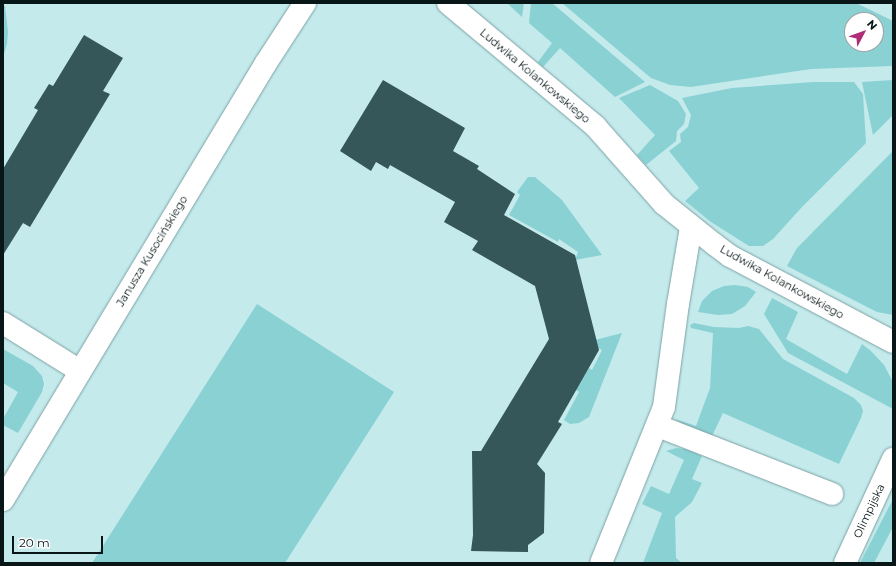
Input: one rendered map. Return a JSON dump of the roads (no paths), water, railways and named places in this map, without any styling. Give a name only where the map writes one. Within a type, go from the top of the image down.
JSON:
[{"type":"street","name":"Janusza Kusocińskiego","points":[[3,500],[254,83],[305,3]]},
{"type":"street","name":"Ludwika Kolankowskiego","points":[[448,3],[595,126],[664,204],[691,227],[730,256],[893,342]]},
{"type":"street","points":[[601,563],[658,426],[667,394],[678,304],[691,227]]},
{"type":"street","points":[[3,323],[80,371]]},
{"type":"street","points":[[658,426],[832,494]]},
{"type":"street","name":"Olimpijska","points":[[845,563],[893,459]]}]
